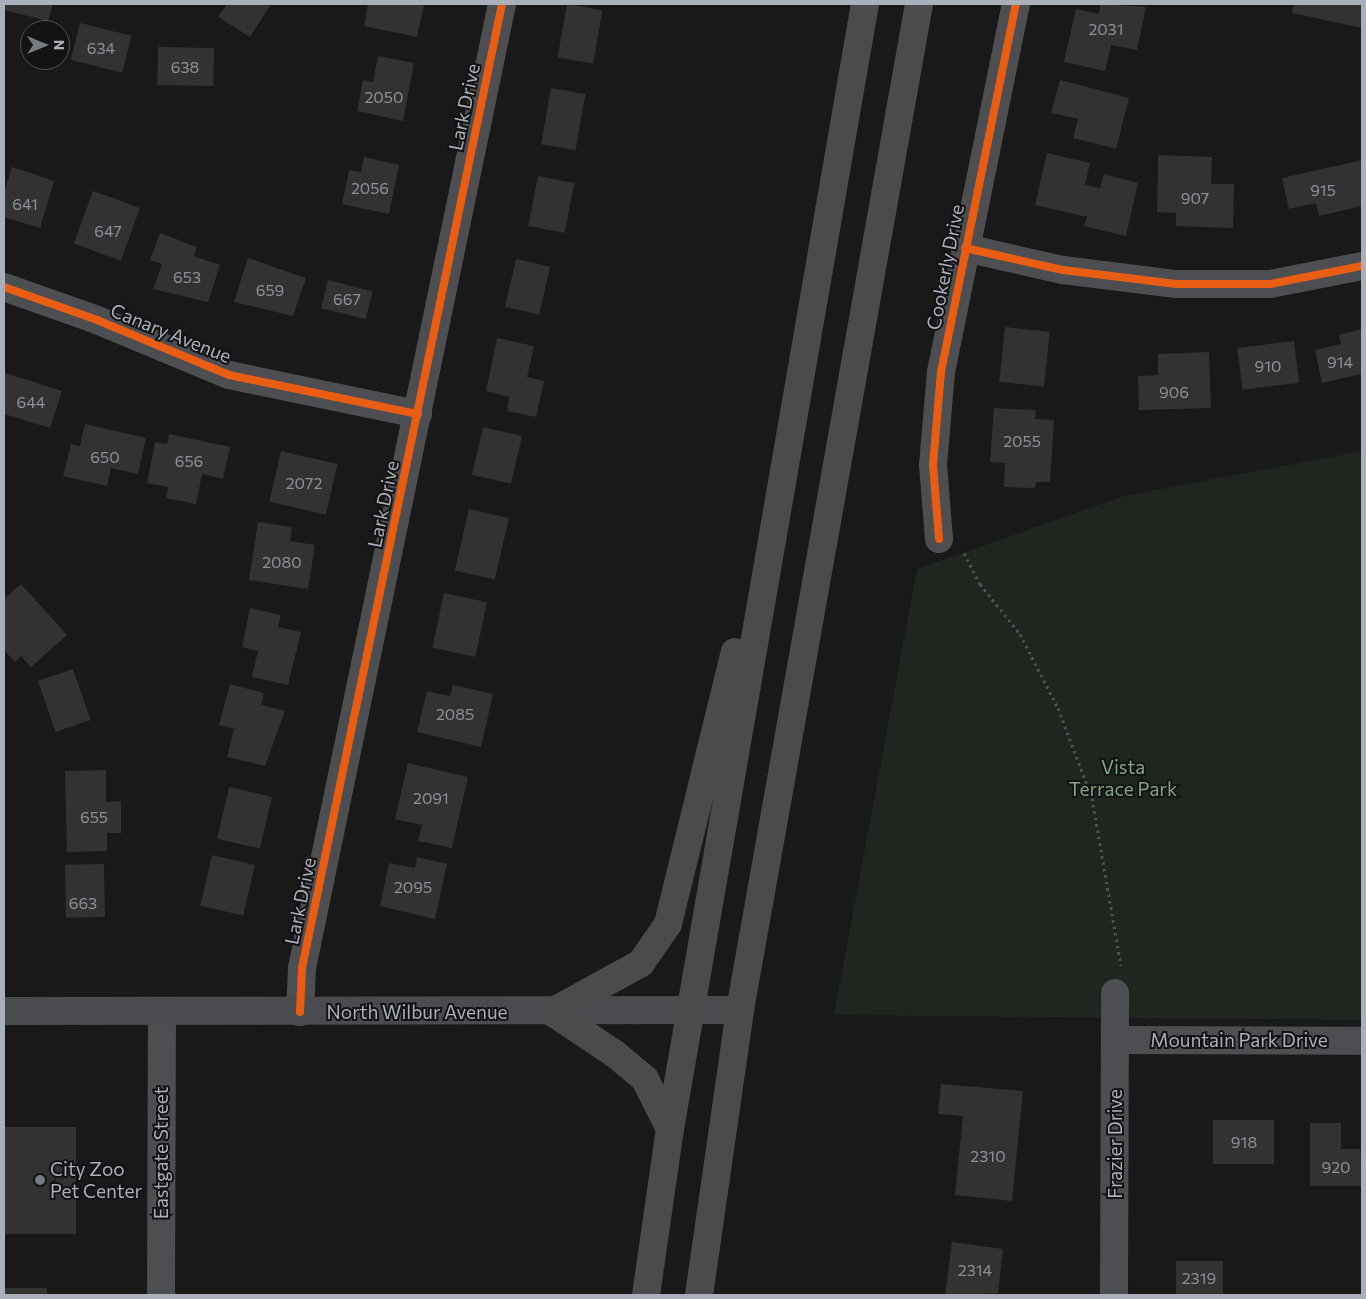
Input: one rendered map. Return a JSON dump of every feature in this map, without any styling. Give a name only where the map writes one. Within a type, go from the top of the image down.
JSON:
[{"type":"highway","points":[[646,1295],[670,1129],[690,1011],[789,432],[866,4]]},
{"type":"highway","points":[[699,1295],[740,1010],[919,4]]},
{"type":"highway","points":[[670,1129],[645,1080],[615,1054],[552,1012],[641,963],[668,924],[789,432]]},
{"type":"main road","name":"North Wilbur Avenue","points":[[4,1011],[552,1012],[740,1010]]},
{"type":"street","name":"Lark Drive","points":[[300,1012],[302,968],[502,4]]},
{"type":"street","name":"Cookerly Drive","points":[[939,539],[934,421],[965,248],[1016,4]]},
{"type":"street","points":[[965,248],[1063,270],[1176,284],[1270,284],[1362,266]]},
{"type":"street","name":"Canary Avenue","points":[[4,287],[97,320],[229,375],[418,414]]},
{"type":"street","name":"Frazier Drive","points":[[1114,1295],[1115,993]]},
{"type":"street","name":"Eastgate Street","points":[[161,1295],[162,1011]]},
{"type":"street","name":"Mountain Park Drive","points":[[1115,1040],[1362,1041]]},
{"type":"path","points":[[980,584],[1020,634],[1058,708],[1092,798],[1120,945],[1123,988],[1115,993]]},
{"type":"green space","name":"Vista Terrace Park","points":[[1362,451],[1362,1020],[834,1015],[917,569],[1124,496]]},
{"type":"building","points":[[4,4],[53,4],[48,20],[4,10]]},
{"type":"building","points":[[227,4],[271,4],[250,37],[218,17]]},
{"type":"building","points":[[368,4],[424,4],[417,37],[364,26]]},
{"type":"building","points":[[567,4],[602,10],[593,63],[558,57]]},
{"type":"building","points":[[1101,4],[1146,7],[1137,50],[1111,45],[1105,71],[1064,62],[1076,9],[1099,14]]},
{"type":"building","points":[[1294,4],[1362,4],[1362,28],[1292,13]]},
{"type":"building","points":[[80,23],[131,36],[122,73],[71,60]]},
{"type":"building","points":[[158,47],[214,48],[213,86],[157,85]]},
{"type":"building","points":[[378,56],[414,63],[403,121],[357,111],[363,80],[373,82]]},
{"type":"building","points":[[1060,80],[1129,98],[1116,149],[1073,138],[1078,119],[1051,113]]},
{"type":"building","points":[[551,88],[585,94],[576,150],[541,144]]},
{"type":"building","points":[[1047,153],[1090,163],[1085,185],[1100,188],[1104,174],[1138,183],[1126,236],[1084,226],[1087,217],[1035,205]]},
{"type":"building","points":[[1158,155],[1212,157],[1211,184],[1234,184],[1233,228],[1176,226],[1176,213],[1157,212]]},
{"type":"building","points":[[364,157],[399,165],[389,214],[342,204],[349,170],[361,172]]},
{"type":"building","points":[[1362,160],[1362,206],[1319,216],[1316,203],[1289,209],[1282,178]]},
{"type":"building","points":[[12,167],[54,181],[40,228],[4,217],[4,192]]},
{"type":"building","points":[[538,176],[574,183],[565,233],[528,226]]},
{"type":"building","points":[[93,191],[140,208],[121,261],[74,244]]},
{"type":"building","points":[[160,233],[197,247],[194,256],[220,265],[208,302],[153,289],[162,264],[150,260]]},
{"type":"building","points":[[248,258],[306,278],[293,316],[234,302]]},
{"type":"building","points":[[516,259],[550,267],[539,315],[505,307]]},
{"type":"building","points":[[328,280],[373,291],[366,319],[321,308]]},
{"type":"building","points":[[1005,327],[1050,332],[1044,386],[999,382]]},
{"type":"building","points":[[1362,329],[1362,374],[1322,383],[1315,350],[1341,344],[1339,335]]},
{"type":"building","points":[[497,338],[534,346],[527,377],[544,381],[536,417],[507,411],[509,397],[486,391]]},
{"type":"building","points":[[1294,341],[1299,383],[1243,390],[1237,348]]},
{"type":"building","points":[[1209,352],[1211,408],[1139,410],[1138,376],[1158,375],[1158,354]]},
{"type":"building","points":[[5,373],[62,391],[50,428],[4,414]]},
{"type":"building","points":[[994,408],[1036,410],[1035,419],[1054,420],[1050,482],[1036,482],[1035,488],[1004,487],[1005,463],[990,462]]},
{"type":"building","points":[[85,424],[146,438],[138,474],[111,468],[107,486],[63,476],[71,444],[80,446]]},
{"type":"building","points":[[483,427],[522,436],[511,484],[472,475]]},
{"type":"building","points":[[169,434],[230,447],[223,479],[202,474],[196,504],[166,498],[168,487],[147,483],[155,442],[167,444]]},
{"type":"building","points":[[281,451],[338,464],[326,515],[269,502]]},
{"type":"building","points":[[469,509],[509,518],[495,580],[455,570]]},
{"type":"building","points":[[258,522],[292,527],[290,541],[315,545],[308,589],[249,580]]},
{"type":"building","points":[[21,584],[67,635],[31,667],[21,656],[15,662],[4,650],[4,599]]},
{"type":"building","points":[[444,593],[487,602],[475,657],[432,648]]},
{"type":"building","points":[[250,608],[281,615],[278,627],[301,632],[288,685],[252,677],[258,651],[242,647]]},
{"type":"building","points":[[73,669],[91,720],[56,732],[38,681]]},
{"type":"building","points":[[230,684],[264,693],[261,705],[285,711],[265,766],[227,757],[234,729],[219,725]]},
{"type":"building","points":[[453,685],[493,694],[481,747],[417,732],[427,691],[450,696]]},
{"type":"building","points":[[408,763],[468,777],[452,848],[418,841],[422,825],[395,819]]},
{"type":"building","points":[[106,770],[106,802],[121,801],[121,833],[107,833],[107,851],[67,852],[65,771]]},
{"type":"building","points":[[229,787],[272,797],[260,849],[217,839]]},
{"type":"building","points":[[212,855],[255,865],[243,916],[200,906]]},
{"type":"building","points":[[417,857],[447,864],[435,919],[380,906],[389,863],[415,868]]},
{"type":"building","points":[[104,864],[105,917],[66,918],[65,865]]},
{"type":"building","points":[[941,1084],[1023,1091],[1012,1201],[955,1195],[963,1116],[938,1114]]},
{"type":"building","points":[[1359,1118],[1362,1186],[1310,1186],[1310,1123],[1341,1123],[1341,1149],[1360,1149]]},
{"type":"building","points":[[1213,1120],[1274,1120],[1274,1164],[1213,1164]]},
{"type":"building","name":"City Zoo Pet Center","points":[[4,1127],[76,1127],[76,1234],[4,1234]]},
{"type":"building","points":[[952,1242],[1003,1249],[998,1293],[945,1295]]},
{"type":"building","points":[[1176,1261],[1223,1261],[1223,1295],[1176,1295]]},
{"type":"building","points":[[4,1288],[47,1288],[47,1295],[4,1295]]},
{"type":"cycle path","points":[[300,1012],[302,968],[502,4]]},
{"type":"cycle path","points":[[939,539],[933,465],[941,372],[1016,4]]},
{"type":"cycle path","points":[[965,248],[1063,270],[1176,284],[1270,284],[1362,266]]},
{"type":"cycle path","points":[[4,287],[97,320],[229,375],[418,414]]},
{"type":"place","name":"City Zoo Pet Center","points":[[40,1180]]}]
